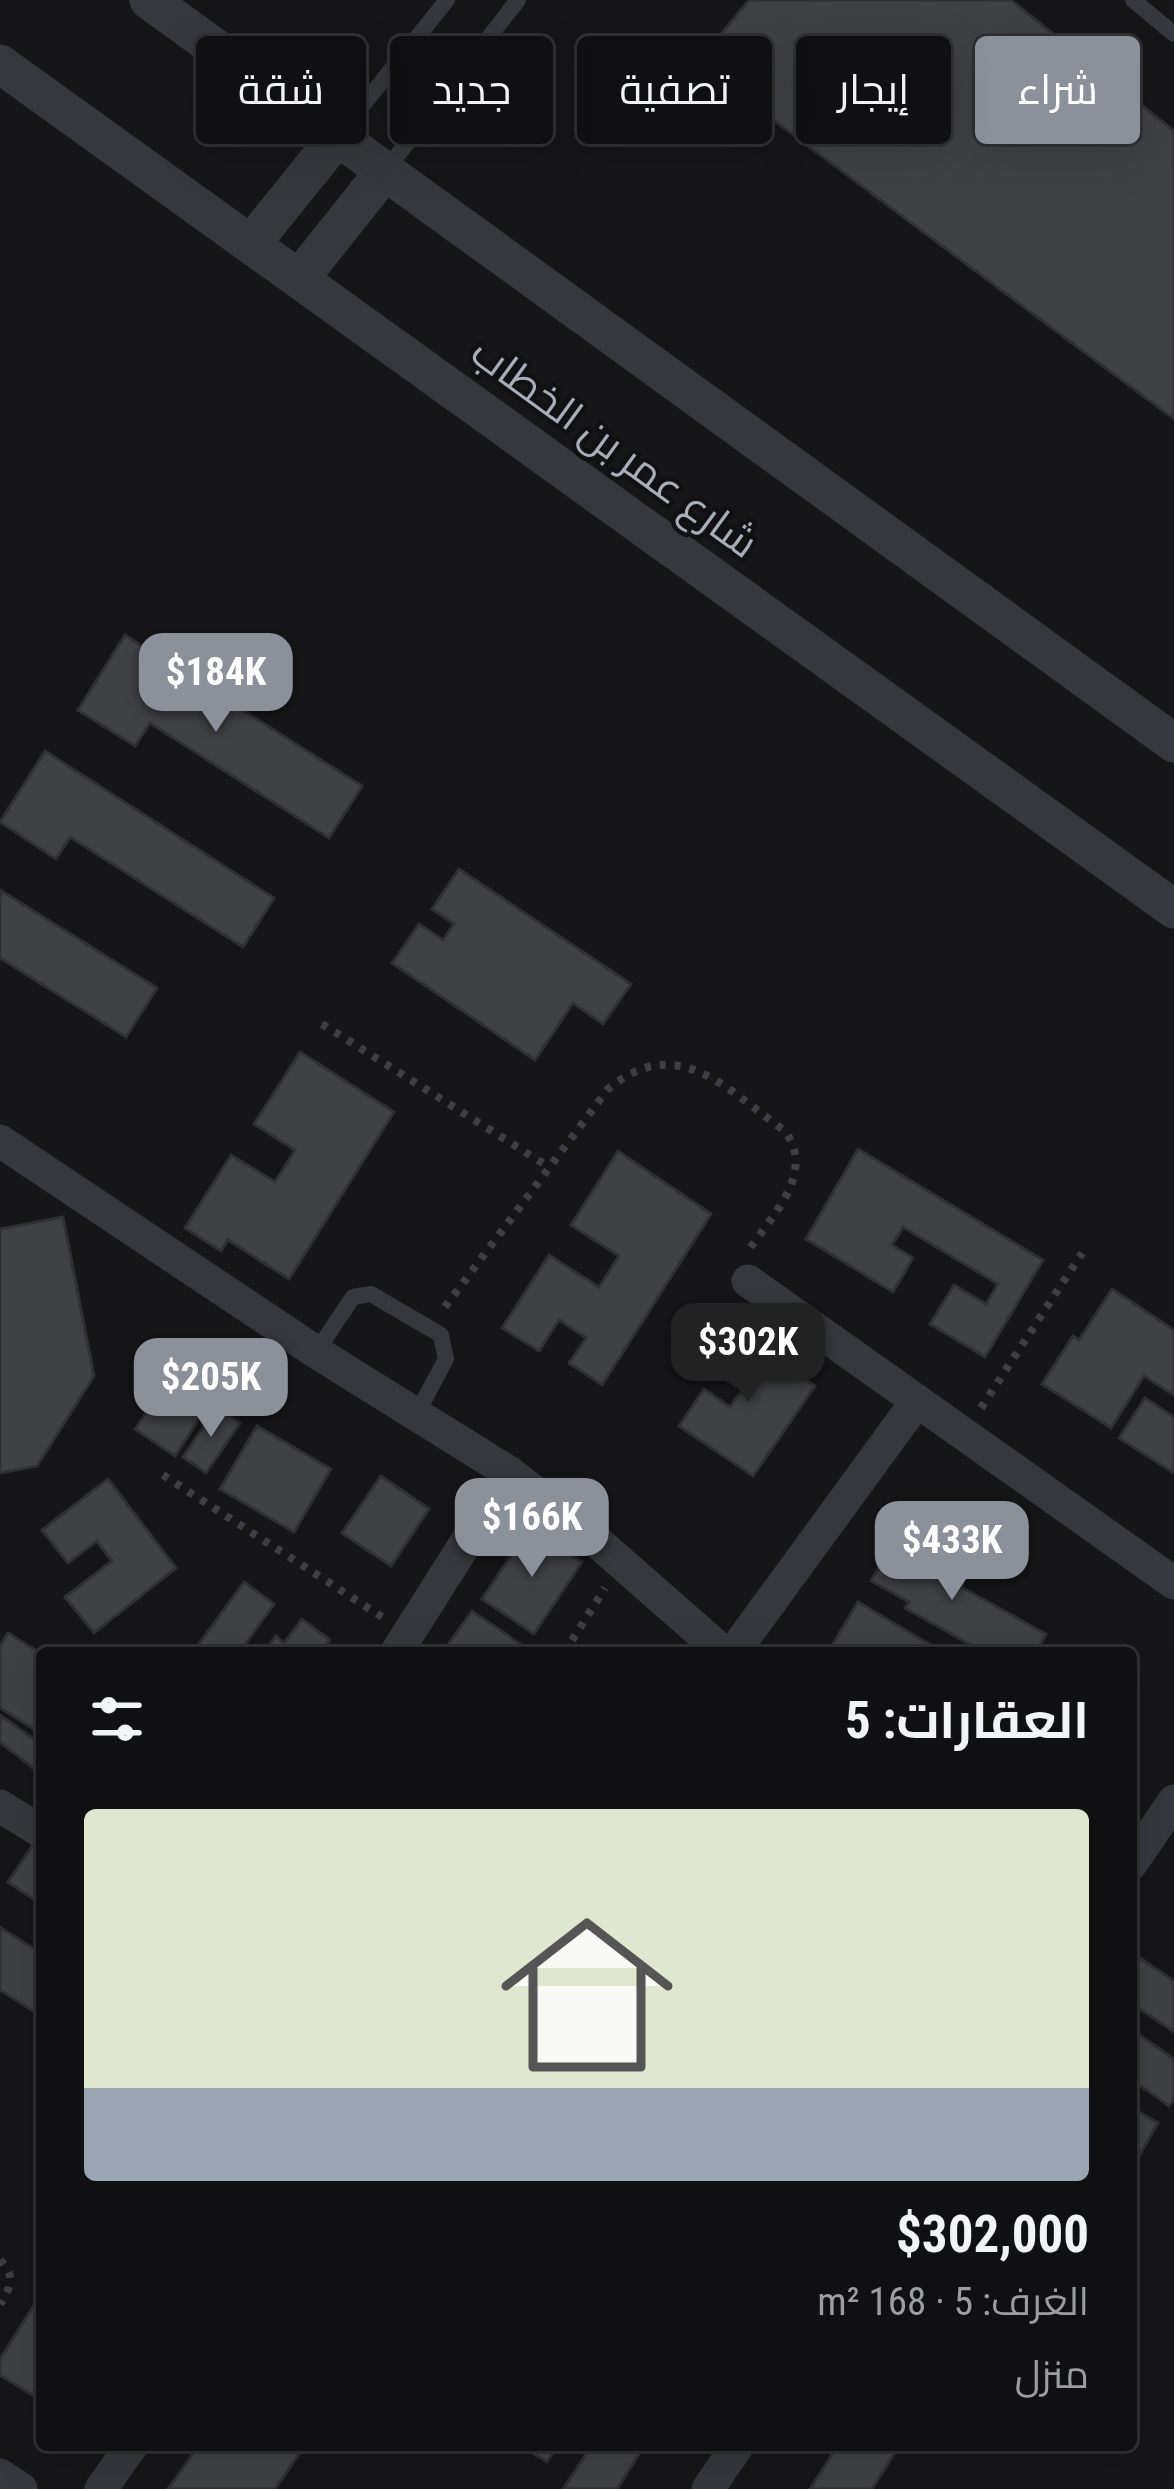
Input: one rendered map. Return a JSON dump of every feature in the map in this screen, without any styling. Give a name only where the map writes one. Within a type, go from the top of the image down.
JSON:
[{"type":"street","points":[[148,0],[198,36]]},
{"type":"street","name":"شارع عمر بن الخطاب","points":[[0,64],[1174,909]]},
{"type":"street","points":[[250,244],[331,144]]},
{"type":"street","points":[[349,144],[1174,742]]},
{"type":"street","points":[[298,279],[385,171]]},
{"type":"street","points":[[0,1141],[316,1352],[510,1473],[717,1647]]},
{"type":"street","points":[[748,1282],[1174,1583]]},
{"type":"street","points":[[737,1647],[916,1401]]},
{"type":"street","points":[[402,1643],[510,1473]]},
{"type":"street","points":[[1137,1855],[1174,1801]]},
{"type":"street","points":[[0,1806],[36,1828]]},
{"type":"street","points":[[101,2489],[128,2451]]},
{"type":"street","points":[[708,2489],[734,2451]]},
{"type":"street","points":[[0,2476],[22,2489]]},
{"type":"lane","points":[[366,101],[447,0]]},
{"type":"lane","points":[[385,171],[518,0]]},
{"type":"lane","points":[[1133,0],[1174,34]]},
{"type":"lane","points":[[316,1352],[353,1297],[371,1294],[430,1327],[441,1335],[446,1359],[416,1415]]},
{"type":"path","points":[[322,1024],[550,1167]]},
{"type":"path","points":[[430,1327],[608,1089],[623,1077],[657,1064],[694,1066],[785,1131],[795,1145],[799,1162],[795,1179],[741,1262],[748,1282]]},
{"type":"path","points":[[964,1434],[1082,1253]]},
{"type":"path","points":[[163,1475],[402,1643]]},
{"type":"path","points":[[568,1647],[621,1563]]},
{"type":"path","points":[[0,2260],[9,2269],[12,2283],[0,2304]]},
{"type":"building","points":[[749,0],[1011,0],[1056,36],[975,36],[975,144],[1140,144],[1140,104],[1174,131],[1174,419],[806,144],[951,144],[951,36],[796,36],[796,137],[772,119],[772,36],[719,36]]},
{"type":"building","points":[[125,635],[362,786],[329,838],[150,723],[135,746],[78,710]]},
{"type":"building","points":[[45,751],[274,898],[243,947],[70,837],[56,859],[0,822]]},
{"type":"building","points":[[459,869],[631,984],[603,1024],[573,1003],[535,1060],[392,963],[419,924],[443,940],[454,924],[432,909]]},
{"type":"building","points":[[0,890],[157,988],[126,1037],[0,958]]},
{"type":"building","points":[[300,1052],[394,1112],[289,1279],[228,1240],[221,1251],[185,1228],[231,1155],[275,1182],[295,1150],[254,1124]]},
{"type":"building","points":[[858,1149],[1043,1260],[985,1357],[930,1324],[954,1285],[986,1304],[998,1284],[903,1227],[892,1245],[913,1258],[893,1292],[806,1239]]},
{"type":"building","points":[[618,1151],[711,1214],[602,1385],[569,1363],[586,1338],[559,1320],[539,1351],[502,1328],[549,1255],[599,1287],[619,1256],[571,1225]]},
{"type":"building","points":[[63,1217],[94,1376],[37,1466],[0,1473],[0,1229]]},
{"type":"building","points":[[1112,1289],[1174,1330],[1174,1395],[1144,1376],[1111,1428],[1042,1384],[1073,1336],[1079,1340]]},
{"type":"building","points":[[736,1332],[815,1386],[753,1476],[679,1426],[704,1389],[730,1407],[742,1390],[711,1369]]},
{"type":"building","points":[[167,1382],[206,1408],[175,1456],[135,1429]]},
{"type":"building","points":[[1145,1398],[1174,1417],[1174,1473],[1119,1438]]},
{"type":"building","points":[[216,1408],[240,1423],[206,1473],[183,1457]]},
{"type":"building","points":[[257,1426],[331,1469],[294,1532],[220,1489]]},
{"type":"building","points":[[381,1476],[429,1509],[391,1566],[342,1533]]},
{"type":"building","points":[[108,1479],[176,1568],[94,1633],[65,1597],[112,1561],[97,1541],[68,1563],[42,1530]]},
{"type":"building","points":[[530,1527],[582,1562],[534,1634],[482,1599]]},
{"type":"building","points":[[895,1537],[966,1577],[961,1587],[1046,1634],[1039,1647],[974,1647],[905,1608],[909,1602],[871,1581]]},
{"type":"building","points":[[244,1582],[274,1604],[243,1647],[198,1645]]},
{"type":"building","points":[[858,1602],[934,1647],[831,1647]]},
{"type":"building","points":[[472,1611],[525,1647],[446,1647]]},
{"type":"building","points":[[302,1619],[330,1640],[325,1647],[267,1647],[276,1636],[284,1643]]},
{"type":"building","points":[[8,1633],[36,1650],[36,1730],[0,1708],[0,1646]]},
{"type":"building","points":[[0,1715],[36,1741],[36,1770],[0,1742]]},
{"type":"building","points":[[34,1843],[36,1844],[36,1901],[8,1882]]},
{"type":"building","points":[[0,1927],[36,1950],[36,2013],[0,1990]]},
{"type":"building","points":[[1140,1958],[1174,1981],[1174,2032],[1137,2007]]},
{"type":"building","points":[[1137,2033],[1174,2059],[1174,2099],[1169,2106],[1137,2083]]},
{"type":"building","points":[[1137,2111],[1158,2123],[1137,2160]]},
{"type":"building","points":[[36,2302],[36,2389],[32,2395],[0,2375],[0,2359]]},
{"type":"building","points":[[195,2451],[301,2451],[275,2489],[168,2489]]},
{"type":"building","points":[[530,2451],[554,2451],[547,2462]]},
{"type":"building","points":[[588,2451],[641,2451],[617,2489],[563,2489]]},
{"type":"building","points":[[834,2451],[896,2451],[872,2489],[810,2489]]}]
